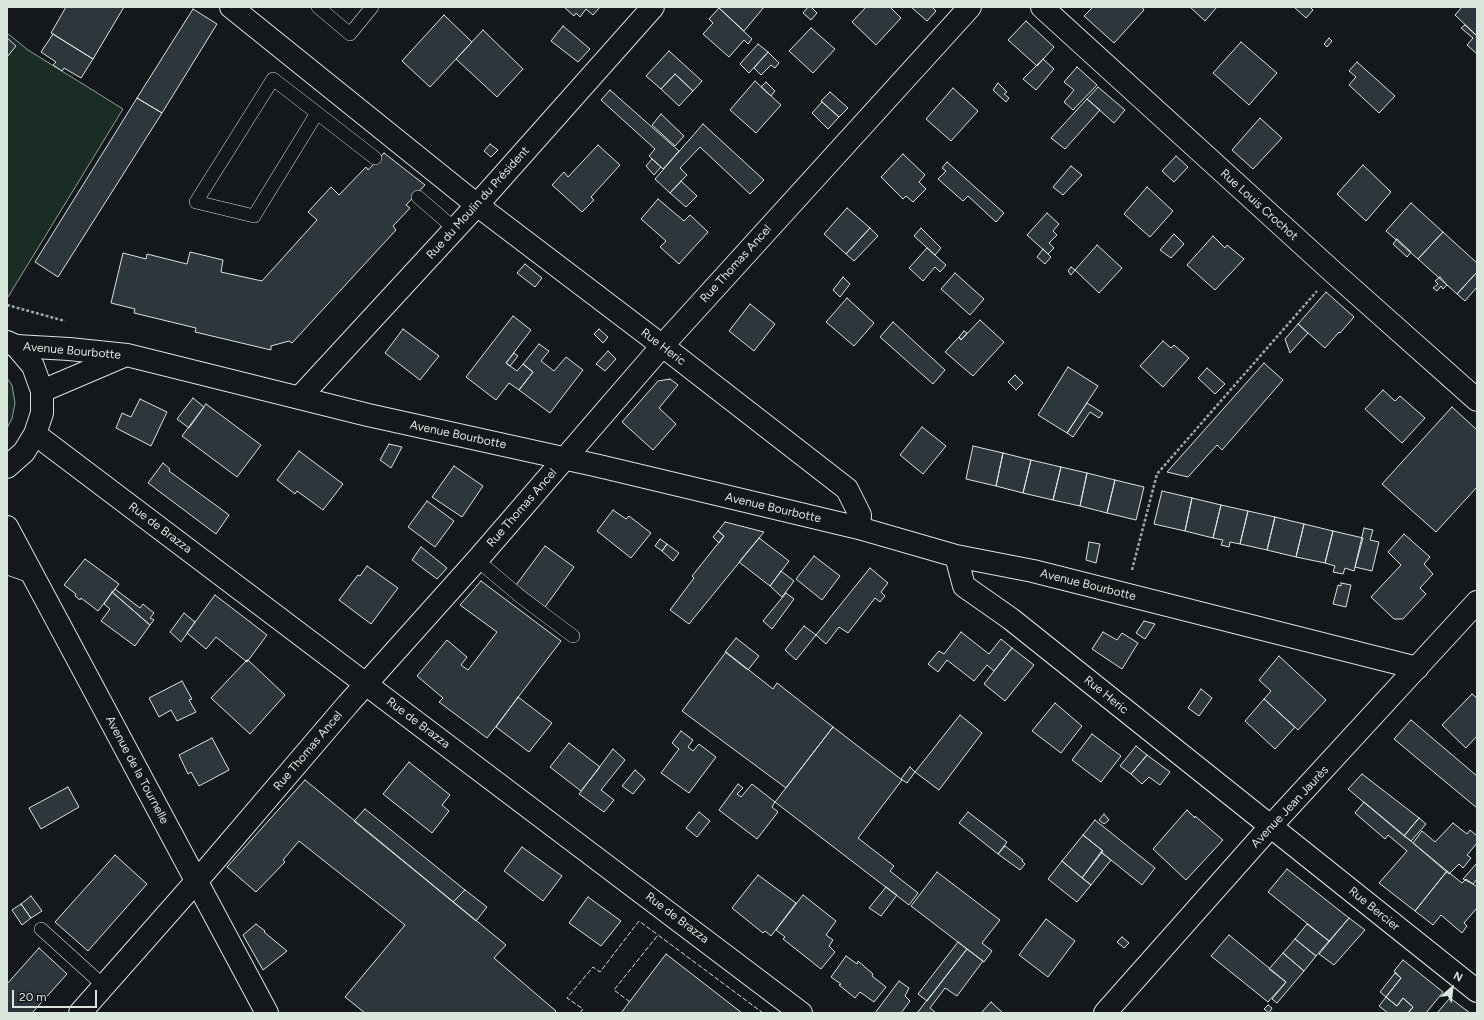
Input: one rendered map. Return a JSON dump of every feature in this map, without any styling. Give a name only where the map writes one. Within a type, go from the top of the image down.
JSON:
[{"type":"street","name":"Rue Heric","points":[[232,7],[445,180],[848,489],[860,515],[858,528]]},
{"type":"street","name":"Rue du Moulin du Président","points":[[300,397],[477,205],[653,7]]},
{"type":"street","name":"Rue Thomas Ancel","points":[[80,1013],[366,684],[385,665],[477,560],[662,346],[970,7]]},
{"type":"street","name":"Rue Louis Crochot","points":[[1042,7],[1333,272],[1477,400]]},
{"type":"street","name":"Avenue Bourbotte","points":[[11,344],[127,355],[368,415],[566,458],[858,528],[956,556],[1033,572],[1418,668]]},
{"type":"street","points":[[7,467],[24,452],[35,434],[42,414],[42,391],[33,366],[11,344]]},
{"type":"street","name":"Avenue Bourbotte","points":[[42,391],[127,355]]},
{"type":"street","name":"Rue de Brazza","points":[[35,434],[801,1013]]},
{"type":"street","name":"Avenue de la Tournelle","points":[[7,527],[267,1013]]},
{"type":"street","name":"Rue Heric","points":[[956,556],[964,586],[1011,619],[1271,826]]},
{"type":"street","points":[[7,564],[30,571]]},
{"type":"street","name":"Avenue Jean Jaurès","points":[[1105,1013],[1271,826],[1418,668],[1477,602]]},
{"type":"street","name":"Rue Bercier","points":[[1271,826],[1477,991]]},
{"type":"lane","points":[[318,7],[350,34],[372,7]]},
{"type":"lane","points":[[317,113],[254,216],[196,202],[273,79],[317,113],[375,158]]},
{"type":"lane","points":[[418,197],[455,229]]},
{"type":"lane","points":[[477,560],[521,597],[573,636]]},
{"type":"lane","points":[[41,928],[104,986]]},
{"type":"path","points":[[1126,595],[1157,474],[1333,272]]},
{"type":"path","points":[[7,305],[65,320]]},
{"type":"green space","points":[[7,33],[28,50],[123,109],[8,297],[7,297]]},
{"type":"green space","points":[[7,378],[12,385],[15,403],[12,419],[7,428]]},
{"type":"building","points":[[66,7],[124,7],[93,59],[51,33]]},
{"type":"building","points":[[564,7],[600,7],[593,15],[586,9],[580,17],[576,13],[574,16]]},
{"type":"building","points":[[719,7],[764,7],[744,31]]},
{"type":"building","points":[[808,7],[811,7],[817,13],[811,20],[803,13]]},
{"type":"building","points":[[866,7],[890,7],[901,18],[876,45],[852,22]]},
{"type":"building","points":[[911,7],[932,7],[936,11],[927,21]]},
{"type":"building","points":[[1093,7],[1142,7],[1144,10],[1114,43],[1084,16]]},
{"type":"building","points":[[1190,7],[1217,7],[1205,21]]},
{"type":"building","points":[[1294,7],[1310,7],[1313,10],[1306,18]]},
{"type":"building","points":[[1462,7],[1477,7],[1477,36],[1455,15]]},
{"type":"building","points":[[719,8],[752,39],[748,44],[744,40],[729,57],[703,34],[713,23],[709,19]]},
{"type":"building","points":[[193,9],[217,24],[162,113],[137,98]]},
{"type":"building","points":[[444,15],[472,42],[430,87],[402,61]]},
{"type":"building","points":[[1026,21],[1054,47],[1037,66],[1008,40]]},
{"type":"building","points":[[1465,25],[1477,36],[1477,54],[1467,45],[1473,38],[1461,28]]},
{"type":"building","points":[[563,26],[590,49],[578,62],[551,41]]},
{"type":"building","points":[[811,28],[835,49],[813,73],[789,51]]},
{"type":"building","points":[[483,30],[523,69],[497,97],[456,59]]},
{"type":"building","points":[[53,34],[93,59],[81,78],[64,68],[62,71],[53,65],[56,62],[41,52]]},
{"type":"building","points":[[7,38],[16,46],[7,57]]},
{"type":"building","points":[[1329,38],[1332,41],[1327,47],[1324,44]]},
{"type":"building","points":[[1241,42],[1277,73],[1249,105],[1213,73]]},
{"type":"building","points":[[758,44],[768,52],[749,73],[740,64]]},
{"type":"building","points":[[669,51],[702,81],[693,91],[675,74],[661,89],[646,76]]},
{"type":"building","points":[[768,52],[779,63],[775,68],[771,65],[761,75],[754,68]]},
{"type":"building","points":[[1043,59],[1054,69],[1036,90],[1023,79]]},
{"type":"building","points":[[1357,62],[1395,96],[1379,113],[1349,85],[1356,77],[1349,71]]},
{"type":"building","points":[[1077,67],[1097,85],[1073,110],[1064,102],[1074,90],[1064,82]]},
{"type":"building","points":[[675,74],[693,91],[679,106],[661,89]]},
{"type":"building","points":[[755,81],[781,105],[756,133],[730,110]]},
{"type":"building","points":[[766,82],[775,91],[771,96],[761,87]]},
{"type":"building","points":[[998,83],[1007,92],[1004,94],[1009,98],[1006,102],[993,90]]},
{"type":"building","points":[[1098,87],[1125,110],[1114,123],[1087,99]]},
{"type":"building","points":[[953,88],[978,111],[951,141],[926,119]]},
{"type":"building","points":[[610,90],[679,151],[663,169],[649,156],[655,149],[601,100]]},
{"type":"building","points":[[830,92],[848,108],[839,117],[821,101]]},
{"type":"building","points":[[137,98],[162,113],[58,277],[35,262]]},
{"type":"building","points":[[1087,99],[1100,110],[1065,149],[1051,138]]},
{"type":"building","points":[[822,102],[839,117],[828,129],[812,113]]},
{"type":"building","points":[[661,114],[684,136],[675,146],[652,125]]},
{"type":"building","points":[[1260,118],[1282,138],[1253,169],[1232,150]]},
{"type":"building","points":[[703,124],[764,180],[750,194],[700,147],[680,168],[687,175],[670,193],[655,179]]},
{"type":"building","points":[[490,144],[498,150],[491,157],[484,151]]},
{"type":"building","points":[[598,145],[620,165],[591,197],[594,200],[582,212],[552,185],[564,172],[568,177]]},
{"type":"building","points":[[384,153],[425,185],[406,205],[410,208],[393,226],[396,230],[292,343],[289,341],[271,346],[271,350],[195,332],[196,328],[134,313],[135,309],[111,303],[123,253],[146,259],[147,254],[187,264],[190,252],[223,260],[221,272],[262,281],[317,220],[308,212],[331,187],[339,195],[366,167],[368,170]]},
{"type":"building","points":[[903,154],[925,175],[919,182],[926,189],[913,202],[906,196],[903,199],[881,177]]},
{"type":"building","points":[[1176,156],[1188,167],[1174,182],[1162,171]]},
{"type":"building","points":[[652,159],[661,167],[654,175],[646,166]]},
{"type":"building","points":[[947,162],[1004,213],[996,222],[968,196],[963,201],[938,179],[946,171],[942,168]]},
{"type":"building","points":[[1363,165],[1391,192],[1366,221],[1337,194]]},
{"type":"building","points":[[1071,166],[1082,175],[1063,195],[1053,187]]},
{"type":"building","points":[[681,181],[697,196],[686,207],[670,193]]},
{"type":"building","points":[[1147,187],[1173,211],[1150,237],[1124,214]]},
{"type":"building","points":[[658,199],[684,221],[690,215],[708,232],[679,264],[660,247],[666,241],[641,219]]},
{"type":"building","points":[[1411,203],[1443,232],[1418,259],[1386,231]]},
{"type":"building","points":[[847,208],[870,228],[846,254],[824,234]]},
{"type":"building","points":[[1047,213],[1059,224],[1053,231],[1057,235],[1049,243],[1054,248],[1048,254],[1027,235]]},
{"type":"building","points":[[870,228],[878,236],[854,261],[846,254]]},
{"type":"building","points":[[921,228],[941,248],[935,255],[914,236]]},
{"type":"building","points":[[1443,232],[1477,263],[1477,272],[1457,294],[1418,259]]},
{"type":"building","points":[[1174,234],[1184,244],[1171,258],[1160,250]]},
{"type":"building","points":[[1213,236],[1225,248],[1227,245],[1244,259],[1215,290],[1187,265]]},
{"type":"building","points":[[1397,239],[1411,252],[1407,257],[1393,244]]},
{"type":"building","points":[[1097,245],[1122,268],[1099,293],[1075,270]]},
{"type":"building","points":[[927,248],[946,265],[940,272],[935,267],[923,281],[909,268]]},
{"type":"building","points":[[1043,249],[1051,257],[1045,264],[1037,257]]},
{"type":"building","points":[[525,264],[542,278],[535,287],[517,273]]},
{"type":"building","points":[[1071,267],[1075,270],[1071,275],[1068,271]]},
{"type":"building","points":[[1477,272],[1477,287],[1465,301],[1457,294]]},
{"type":"building","points":[[955,273],[984,299],[970,315],[941,289]]},
{"type":"building","points":[[843,277],[850,284],[840,297],[833,290]]},
{"type":"building","points":[[1440,277],[1447,285],[1443,289],[1441,286],[1437,291],[1433,288],[1438,284],[1435,281]]},
{"type":"building","points":[[1326,292],[1354,317],[1325,348],[1298,324]]},
{"type":"building","points":[[847,298],[874,323],[854,346],[826,322]]},
{"type":"building","points":[[750,304],[775,324],[754,351],[729,331]]},
{"type":"building","points":[[513,316],[531,330],[506,363],[517,371],[523,364],[533,372],[519,390],[509,383],[496,400],[466,377]]},
{"type":"building","points":[[980,320],[1004,342],[973,376],[945,352],[959,337],[961,340]]},
{"type":"building","points":[[893,322],[945,370],[933,384],[880,337]]},
{"type":"building","points":[[1298,324],[1308,333],[1290,353],[1285,339]]},
{"type":"building","points":[[403,329],[439,356],[420,380],[385,353]]},
{"type":"building","points":[[599,329],[608,337],[603,343],[594,334]]},
{"type":"building","points":[[964,331],[967,333],[961,340],[959,337]]},
{"type":"building","points":[[1163,341],[1171,348],[1174,345],[1189,358],[1163,387],[1140,366]]},
{"type":"building","points":[[539,344],[549,351],[541,361],[554,371],[566,357],[583,370],[550,413],[519,390],[533,372],[523,364]]},
{"type":"building","points":[[608,351],[616,359],[605,371],[596,364]]},
{"type":"building","points":[[514,353],[518,356],[510,366],[506,363]]},
{"type":"building","points":[[1264,363],[1283,380],[1222,450],[1217,445],[1188,477],[1167,472]]},
{"type":"building","points":[[1068,367],[1098,386],[1067,433],[1038,415]]},
{"type":"building","points":[[1207,368],[1225,384],[1215,394],[1198,378]]},
{"type":"building","points":[[1015,375],[1023,383],[1016,390],[1008,382]]},
{"type":"building","points":[[670,379],[678,385],[659,408],[676,424],[653,450],[622,422],[658,381]]},
{"type":"building","points":[[1383,390],[1395,401],[1400,396],[1425,418],[1402,443],[1365,409]]},
{"type":"building","points":[[193,398],[204,407],[189,428],[177,419]]},
{"type":"building","points":[[140,399],[167,412],[151,446],[116,428],[122,413],[131,417]]},
{"type":"building","points":[[1087,403],[1103,413],[1099,418],[1090,412],[1073,437],[1067,433]]},
{"type":"building","points":[[206,404],[261,445],[237,477],[182,436]]},
{"type":"building","points":[[1452,407],[1477,430],[1477,487],[1436,532],[1382,484]]},
{"type":"building","points":[[922,427],[946,446],[923,474],[900,455]]},
{"type":"building","points":[[389,444],[402,447],[391,468],[380,460]]},
{"type":"building","points":[[973,446],[1003,453],[996,486],[966,479]]},
{"type":"building","points":[[299,451],[343,484],[323,510],[297,491],[295,494],[277,480]]},
{"type":"building","points":[[1003,453],[1031,460],[1023,493],[996,486]]},
{"type":"building","points":[[1031,460],[1061,467],[1053,500],[1023,493]]},
{"type":"building","points":[[163,463],[170,469],[169,471],[229,515],[216,534],[148,483]]},
{"type":"building","points":[[454,466],[483,486],[462,517],[432,497]]},
{"type":"building","points":[[1061,467],[1087,473],[1080,506],[1053,500]]},
{"type":"building","points":[[1087,473],[1115,480],[1107,513],[1080,506]]},
{"type":"building","points":[[1115,480],[1144,487],[1136,520],[1107,513]]},
{"type":"building","points":[[1162,491],[1192,498],[1185,531],[1154,524]]},
{"type":"building","points":[[1192,498],[1221,505],[1213,538],[1185,531]]},
{"type":"building","points":[[427,501],[454,521],[435,547],[408,527]]},
{"type":"building","points":[[1221,505],[1248,511],[1240,544],[1230,542],[1229,547],[1221,545],[1223,540],[1213,538]]},
{"type":"building","points":[[613,510],[626,519],[629,516],[651,533],[631,558],[597,531]]},
{"type":"building","points":[[1248,511],[1275,517],[1267,550],[1240,544]]},
{"type":"building","points":[[1275,517],[1304,524],[1296,557],[1267,550]]},
{"type":"building","points":[[725,522],[764,532],[689,624],[670,610],[694,578],[692,576],[724,536],[718,531]]},
{"type":"building","points":[[1304,524],[1333,531],[1325,563],[1296,557]]},
{"type":"building","points":[[1364,528],[1373,530],[1370,540],[1379,542],[1372,571],[1355,567]]},
{"type":"building","points":[[718,531],[724,536],[719,543],[713,537]]},
{"type":"building","points":[[1333,531],[1363,538],[1354,571],[1345,568],[1343,574],[1333,572],[1335,566],[1325,563]]},
{"type":"building","points":[[1404,534],[1430,557],[1424,564],[1433,574],[1420,588],[1426,594],[1403,619],[1394,619],[1371,597],[1401,565],[1388,552]]},
{"type":"building","points":[[759,538],[789,561],[770,586],[739,562]]},
{"type":"building","points":[[660,539],[667,544],[662,551],[655,546]]},
{"type":"building","points":[[1089,542],[1100,544],[1096,563],[1086,560]]},
{"type":"building","points":[[667,544],[679,553],[673,561],[662,551]]},
{"type":"building","points":[[545,546],[574,567],[545,607],[516,585]]},
{"type":"building","points":[[421,547],[447,568],[437,579],[412,560]]},
{"type":"building","points":[[814,556],[840,576],[822,600],[796,579]]},
{"type":"building","points":[[85,559],[119,584],[98,611],[81,598],[80,600],[75,596],[76,594],[64,585]]},
{"type":"building","points":[[367,566],[398,588],[371,624],[339,600],[358,575],[360,576]]},
{"type":"building","points":[[870,568],[888,583],[881,592],[885,596],[880,602],[875,598],[848,633],[839,627],[826,644],[816,635]]},
{"type":"building","points":[[781,571],[794,581],[782,597],[770,586]]},
{"type":"building","points":[[481,581],[561,641],[487,738],[439,702],[443,698],[417,676],[447,640],[467,657],[461,665],[468,670],[497,632],[460,605]]},
{"type":"building","points":[[1341,583],[1351,585],[1346,607],[1333,604],[1338,585],[1341,586]]},
{"type":"building","points":[[115,589],[140,608],[143,604],[154,613],[150,618],[154,620],[150,625],[112,592]]},
{"type":"building","points":[[112,592],[150,625],[135,646],[101,621],[110,609],[104,604]]},
{"type":"building","points":[[786,593],[794,599],[772,629],[763,621]]},
{"type":"building","points":[[215,595],[267,635],[247,662],[216,637],[206,649],[187,633]]},
{"type":"building","points":[[184,613],[195,622],[181,642],[170,632]]},
{"type":"building","points":[[1144,621],[1155,624],[1145,639],[1136,633]]},
{"type":"building","points":[[804,626],[816,635],[796,660],[785,650]]},
{"type":"building","points":[[961,632],[989,654],[1001,639],[1012,648],[994,671],[987,665],[974,681],[947,660],[938,672],[928,664],[939,651],[944,654]]},
{"type":"building","points":[[1103,632],[1117,640],[1122,633],[1138,643],[1122,669],[1092,649]]},
{"type":"building","points":[[736,638],[759,656],[748,670],[725,652]]},
{"type":"building","points":[[1012,648],[1034,665],[1005,701],[984,684]]},
{"type":"building","points":[[726,652],[773,689],[777,683],[833,727],[786,788],[682,711]]},
{"type":"building","points":[[1279,656],[1326,700],[1298,730],[1264,699],[1271,691],[1259,680]]},
{"type":"building","points":[[247,660],[247,662],[248,660],[285,695],[250,734],[211,698]]},
{"type":"building","points":[[182,681],[192,699],[189,700],[196,712],[177,721],[171,710],[159,717],[149,698]]},
{"type":"building","points":[[1201,689],[1212,698],[1199,716],[1188,708]]},
{"type":"building","points":[[1472,694],[1477,698],[1477,736],[1466,748],[1442,725]]},
{"type":"building","points":[[518,697],[552,723],[529,752],[496,727]]},
{"type":"building","points":[[1264,699],[1295,727],[1275,749],[1245,721]]},
{"type":"building","points":[[1055,703],[1082,726],[1061,753],[1032,731]]},
{"type":"building","points":[[960,715],[982,733],[939,790],[915,772]]},
{"type":"building","points":[[1411,720],[1477,776],[1477,808],[1394,739]]},
{"type":"building","points":[[833,727],[902,780],[858,838],[894,866],[890,871],[918,893],[909,905],[775,802]]},
{"type":"building","points":[[681,731],[693,740],[688,747],[693,751],[699,744],[716,757],[689,793],[661,773],[679,749],[672,743]]},
{"type":"building","points":[[1092,734],[1121,756],[1101,782],[1072,760]]},
{"type":"building","points":[[212,738],[229,770],[199,786],[191,772],[188,774],[179,755]]},
{"type":"building","points":[[569,743],[600,767],[581,791],[550,767]]},
{"type":"building","points":[[1136,746],[1147,755],[1131,774],[1120,766]]},
{"type":"building","points":[[613,749],[625,760],[601,790],[614,800],[604,812],[579,794]]},
{"type":"building","points":[[1147,755],[1170,772],[1160,785],[1149,777],[1142,784],[1131,774]]},
{"type":"building","points":[[409,762],[450,795],[442,805],[449,811],[432,833],[383,794]]},
{"type":"building","points":[[910,767],[915,772],[907,783],[901,779]]},
{"type":"building","points":[[635,770],[645,779],[633,794],[622,786]]},
{"type":"building","points":[[1362,774],[1419,818],[1404,836],[1348,789]]},
{"type":"building","points":[[305,780],[506,945],[494,958],[556,1011],[554,1013],[365,1013],[345,997],[405,925],[299,841],[283,860],[285,862],[256,892],[227,867]]},
{"type":"building","points":[[738,784],[743,788],[737,794],[741,797],[752,784],[775,802],[772,807],[778,812],[757,839],[719,810]]},
{"type":"building","points":[[68,787],[79,807],[41,829],[29,808]]},
{"type":"building","points":[[1364,802],[1447,871],[1415,911],[1379,883],[1407,851],[1388,835],[1385,839],[1355,813]]},
{"type":"building","points":[[365,809],[465,890],[453,902],[354,821]]},
{"type":"building","points":[[1187,810],[1223,840],[1186,880],[1153,849]]},
{"type":"building","points":[[699,812],[710,821],[697,837],[686,828]]},
{"type":"building","points":[[968,812],[1007,842],[998,854],[959,823]]},
{"type":"building","points":[[1104,814],[1109,820],[1104,824],[1099,820]]},
{"type":"building","points":[[1419,818],[1426,824],[1411,841],[1404,836]]},
{"type":"building","points":[[1095,820],[1155,868],[1142,885],[1101,852],[1103,851],[1083,835]]},
{"type":"building","points":[[1453,823],[1467,834],[1470,830],[1477,836],[1477,843],[1467,855],[1471,858],[1463,868],[1459,864],[1449,874],[1413,843],[1422,831],[1435,842]]},
{"type":"building","points":[[1083,835],[1103,851],[1082,878],[1062,861]]},
{"type":"building","points":[[1005,846],[1023,860],[1022,861],[1025,864],[1020,870],[998,854]]},
{"type":"building","points":[[522,847],[562,876],[543,901],[504,871]]},
{"type":"building","points":[[1101,852],[1111,860],[1091,885],[1082,878]]},
{"type":"building","points":[[115,855],[147,884],[88,951],[55,922]]},
{"type":"building","points":[[1062,861],[1091,885],[1077,902],[1048,879]]},
{"type":"building","points":[[1477,863],[1477,879],[1473,884],[1463,879]]},
{"type":"building","points":[[1287,869],[1349,918],[1329,941],[1268,892]]},
{"type":"building","points":[[1447,871],[1462,883],[1466,879],[1477,887],[1477,908],[1464,923],[1467,926],[1462,933],[1441,915],[1433,925],[1415,911]]},
{"type":"building","points":[[937,872],[1000,920],[982,943],[992,951],[984,962],[911,906]]},
{"type":"building","points":[[758,875],[796,903],[771,936],[765,931],[763,933],[732,908]]},
{"type":"building","points":[[886,887],[897,895],[881,916],[869,908]]},
{"type":"building","points":[[465,890],[487,907],[476,921],[453,902]]},
{"type":"building","points":[[803,895],[836,921],[826,935],[833,940],[829,946],[835,952],[821,969],[783,939],[785,937],[776,930]]},
{"type":"building","points":[[31,896],[42,911],[31,918],[21,904]]},
{"type":"building","points":[[588,897],[621,921],[601,946],[569,923]]},
{"type":"building","points":[[21,904],[31,918],[22,925],[12,910]]},
{"type":"building","points":[[1349,918],[1365,930],[1334,965],[1319,954]]},
{"type":"building","points":[[1046,919],[1075,941],[1048,977],[1019,955]]},
{"type":"building","points":[[256,924],[287,951],[263,970],[243,935]]},
{"type":"building","points":[[1307,924],[1329,941],[1316,956],[1295,939]]},
{"type":"building","points":[[1229,935],[1286,982],[1268,1002],[1211,956]]},
{"type":"building","points":[[1122,937],[1129,943],[1124,948],[1117,942]]},
{"type":"building","points":[[1295,939],[1316,956],[1304,971],[1283,953]]},
{"type":"building","points":[[958,942],[967,949],[927,1001],[918,994]]},
{"type":"building","points":[[39,948],[67,974],[32,1013],[7,1013],[7,984]]},
{"type":"building","points":[[967,949],[983,961],[957,996],[945,988],[930,1008],[936,1013],[917,1013]]},
{"type":"building","points":[[1283,953],[1304,971],[1277,1003],[1272,999],[1286,982],[1269,969]]},
{"type":"building","points":[[666,954],[742,1013],[621,1013]]},
{"type":"building","points":[[846,956],[857,964],[858,961],[873,974],[872,976],[886,987],[874,1002],[860,992],[855,998],[839,985],[841,984],[831,977]]},
{"type":"building","points":[[1403,960],[1443,992],[1426,1013],[1408,1013],[1413,1007],[1403,998],[1397,1006],[1386,997],[1401,978],[1394,971]]},
{"type":"building","points":[[1395,973],[1401,978],[1386,997],[1380,992]]},
{"type":"building","points":[[899,981],[909,988],[905,996],[910,1001],[901,1013],[875,1013]]},
{"type":"building","points":[[1386,997],[1397,1006],[1403,998],[1413,1007],[1408,1013],[1388,1013],[1379,1006]]},
{"type":"building","points":[[1450,998],[1470,1013],[1437,1013]]},
{"type":"building","points":[[991,1002],[1003,1013],[981,1013]]},
{"type":"building","points":[[1268,1005],[1272,1008],[1269,1013],[1264,1009]]},
{"type":"fence","points":[[580,1013],[583,1009],[567,998],[593,967],[600,972],[639,921],[658,935]]},
{"type":"fence","points":[[630,1002],[614,990],[658,935],[763,1013]]}]
